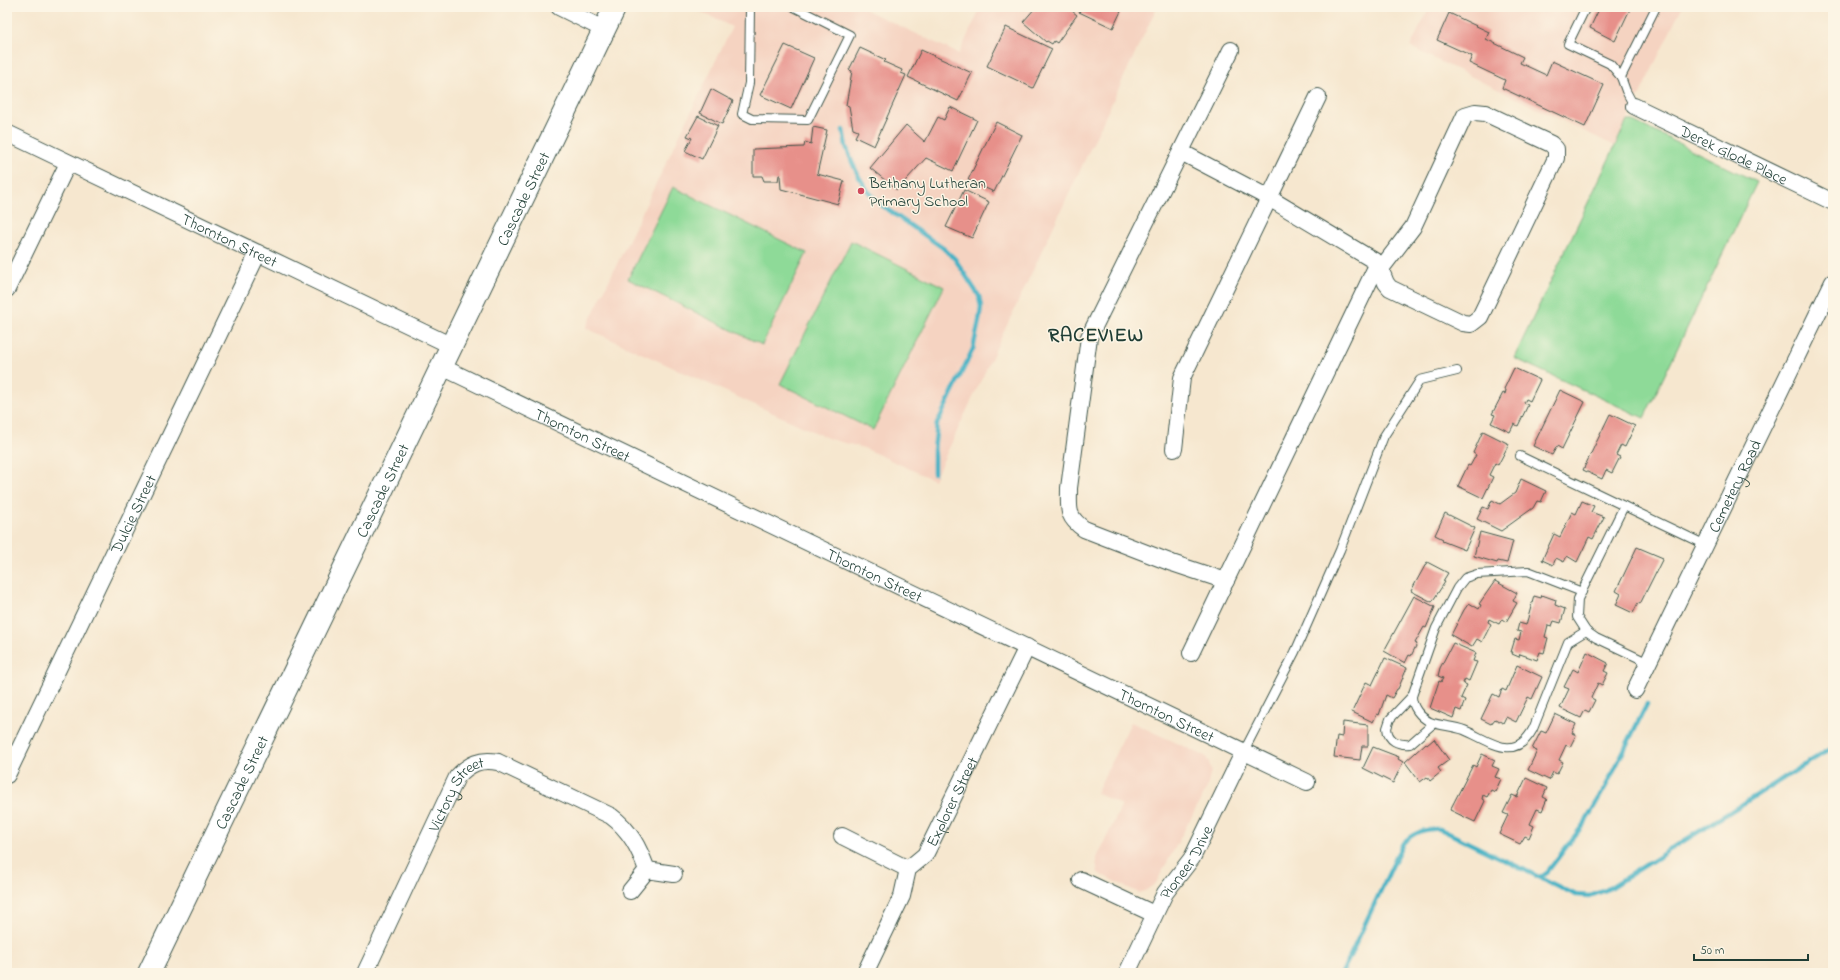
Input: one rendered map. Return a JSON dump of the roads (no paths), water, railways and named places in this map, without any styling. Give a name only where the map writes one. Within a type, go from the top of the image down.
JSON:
[{"type":"main road","name":"Cascade Street","points":[[149,973],[615,7]]},
{"type":"street","points":[[558,7],[605,30]]},
{"type":"street","points":[[1226,581],[1172,563],[1084,529],[1074,522],[1069,511],[1069,488],[1089,337],[1231,50]]},
{"type":"street","points":[[1174,449],[1182,378],[1318,97]]},
{"type":"street","name":"Derek Glode Place","points":[[1634,106],[1833,202]]},
{"type":"street","points":[[1181,152],[1269,198],[1379,267],[1386,283],[1390,288],[1463,323],[1471,324],[1480,317],[1556,158],[1556,150],[1551,144],[1484,113],[1475,112],[1466,115],[1413,227],[1379,267],[1192,653]]},
{"type":"street","name":"Thornton Street","points":[[7,133],[452,346]]},
{"type":"street","points":[[7,289],[68,163]]},
{"type":"street","name":"Dulcie Street","points":[[7,775],[258,252]]},
{"type":"street","name":"Cemetery Road","points":[[1636,690],[1833,282]]},
{"type":"street","name":"Thornton Street","points":[[442,368],[1306,782]]},
{"type":"street","name":"Explorer Street","points":[[908,869],[924,855],[928,849],[1027,647]]},
{"type":"street","name":"Pioneer Drive","points":[[1127,973],[1165,893],[1192,858],[1244,751]]},
{"type":"street","name":"Victory Street","points":[[365,973],[458,777],[466,768],[476,762],[487,760],[498,762],[611,816],[622,824],[640,849],[647,870]]},
{"type":"street","points":[[842,836],[908,869],[902,896],[865,973]]},
{"type":"street","points":[[630,891],[647,870],[674,874]]},
{"type":"street","points":[[1081,880],[1154,914]]},
{"type":"lane","points":[[750,7],[749,83],[742,114],[752,119],[808,120],[850,35],[794,7]]},
{"type":"lane","points":[[1586,7],[1568,44],[1610,64],[1621,77],[1634,106]]},
{"type":"lane","points":[[1621,77],[1656,7]]},
{"type":"lane","points":[[1244,751],[1295,652],[1337,557],[1384,436],[1420,380],[1457,371]]},
{"type":"lane","points":[[1520,456],[1706,545]]},
{"type":"lane","points":[[1624,506],[1578,599],[1577,617],[1586,631],[1596,638],[1649,663]]},
{"type":"lane","points":[[1582,592],[1528,571],[1476,574],[1465,578],[1457,588],[1436,628],[1412,696],[1412,702],[1416,710],[1426,720],[1433,724],[1464,730],[1499,747],[1506,748],[1520,743],[1528,738],[1533,729],[1568,642],[1586,631]]},
{"type":"lane","points":[[1412,696],[1390,719],[1387,728],[1391,738],[1397,744],[1410,744],[1433,724]]},
{"type":"waterway","points":[[843,130],[846,146],[852,162],[868,191],[881,205],[943,248],[955,259],[979,296],[981,307],[973,349],[937,424],[934,450],[934,473]]},
{"type":"waterway","points":[[1540,877],[1548,871],[1586,821],[1606,786],[1647,704]]},
{"type":"waterway","points":[[1342,973],[1403,843],[1416,833],[1429,829],[1440,829],[1576,895],[1590,896],[1606,890],[1833,747]]},
{"type":"place","name":"Bethany Lutheran Primary School","points":[[861,191]]},
{"type":"district","name":"RACEVIEW","points":[[1096,334]]}]
